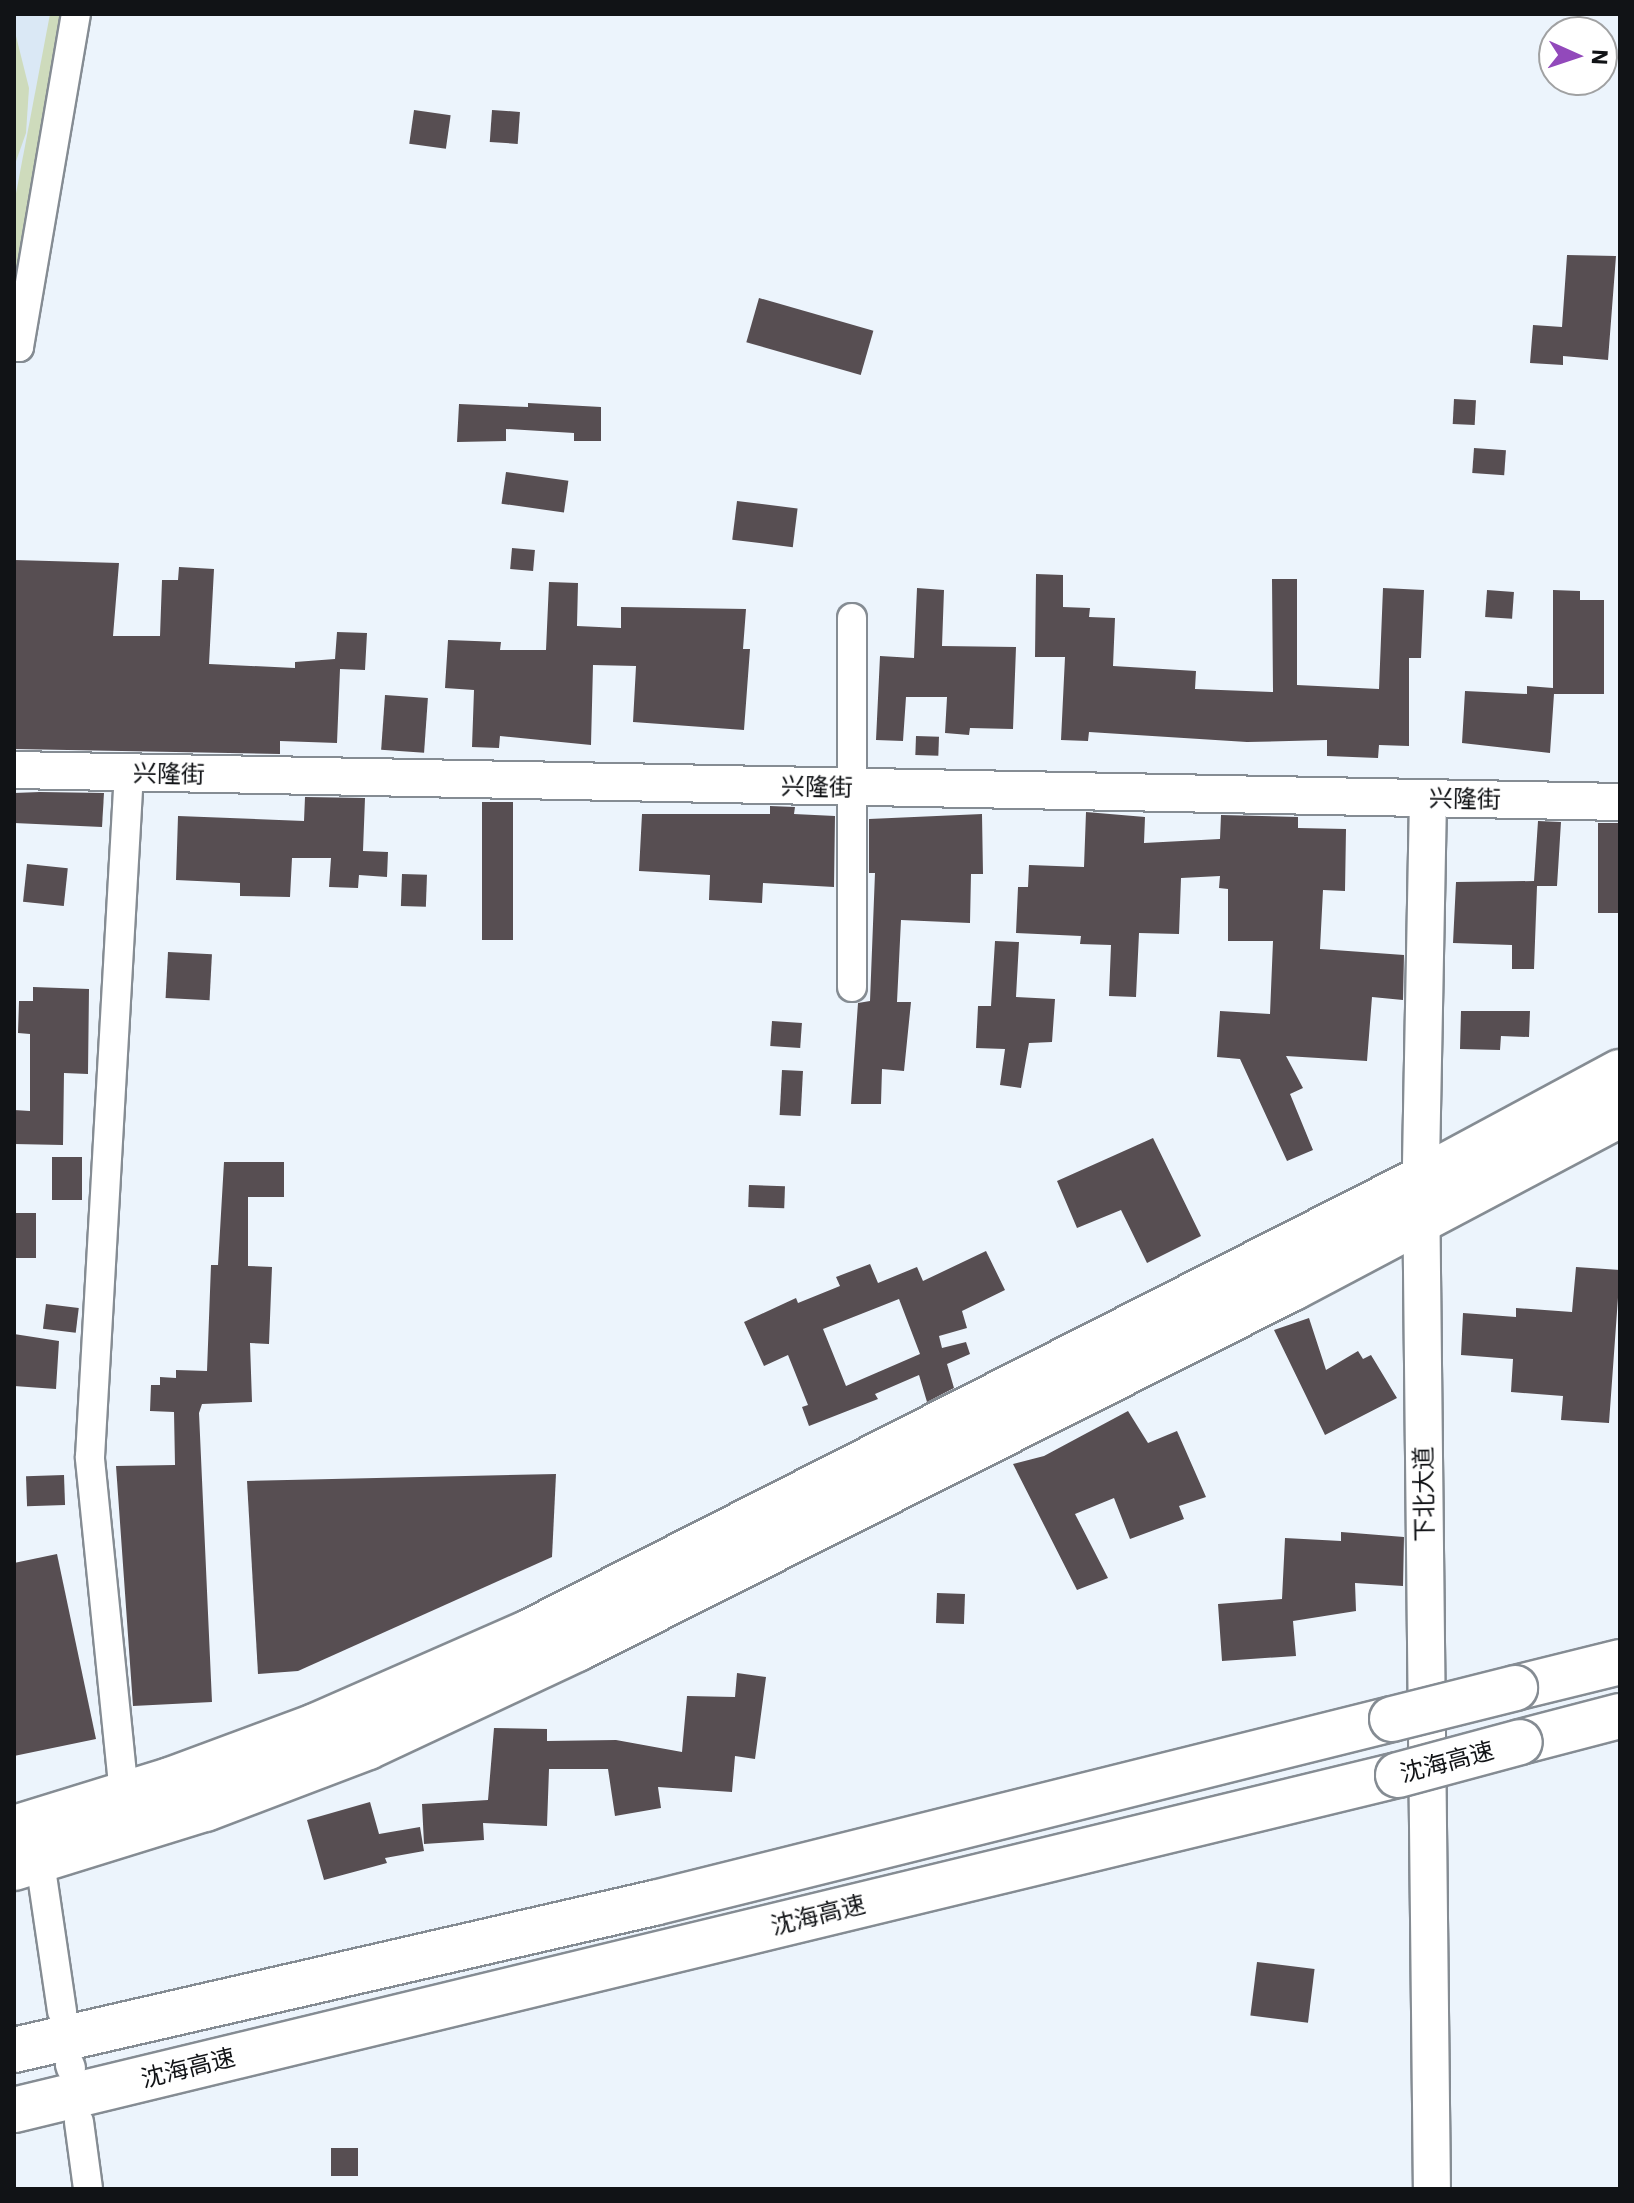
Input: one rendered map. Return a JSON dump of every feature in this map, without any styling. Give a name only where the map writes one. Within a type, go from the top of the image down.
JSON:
[{"type":"main road","points":[[27,1865],[205,1809],[368,1747],[577,1649],[1421,1199],[1620,1072]]},
{"type":"main road","points":[[14,1828],[124,1794],[315,1726],[529,1632],[1421,1199],[1620,1115]]},
{"type":"main road","points":[[14,2050],[654,1903],[1620,1662]]},
{"type":"main road","name":"沈海高速","points":[[14,2110],[1398,1775],[1620,1716]]},
{"type":"street","points":[[14,347],[19,347],[76,14]]},
{"type":"street","points":[[852,618],[852,987]]},
{"type":"street","name":"兴隆街","points":[[14,770],[1620,802]]},
{"type":"street","points":[[124,1794],[90,1457],[129,773]]},
{"type":"street","name":"下北大道","points":[[1428,799],[1421,1199],[1432,2189]]},
{"type":"street","points":[[27,1865],[62,2011]]},
{"type":"street","points":[[79,2122],[88,2189]]},
{"type":"shaded area","points":[[14,14],[73,14],[14,298]]},
{"type":"green space","points":[[50,14],[73,14],[14,298],[14,204]]},
{"type":"green space","points":[[14,28],[29,88],[26,133],[14,167]]},
{"type":"building","points":[[414,110],[451,115],[446,149],[409,144]]},
{"type":"building","points":[[492,110],[520,112],[518,144],[490,142]]},
{"type":"building","points":[[1567,255],[1616,256],[1608,360],[1563,356],[1563,365],[1530,363],[1533,325],[1562,327]]},
{"type":"building","points":[[759,298],[873,331],[861,375],[746,342]]},
{"type":"building","points":[[1454,399],[1476,400],[1475,425],[1453,424]]},
{"type":"building","points":[[528,403],[601,407],[601,441],[574,441],[574,433],[506,429],[506,441],[457,442],[459,404],[528,407]]},
{"type":"building","points":[[1474,448],[1506,450],[1504,475],[1472,473]]},
{"type":"building","points":[[506,472],[568,481],[564,512],[502,504]]},
{"type":"building","points":[[737,501],[798,508],[793,547],[732,540]]},
{"type":"building","points":[[512,548],[535,550],[533,571],[510,569]]},
{"type":"building","points":[[14,560],[119,563],[113,636],[160,636],[162,580],[178,580],[179,567],[214,569],[209,664],[295,668],[295,662],[335,659],[337,632],[367,633],[365,670],[340,669],[337,743],[280,741],[280,754],[14,749]]},
{"type":"building","points":[[1036,574],[1063,575],[1063,607],[1090,608],[1089,617],[1115,618],[1113,666],[1196,671],[1195,689],[1273,692],[1272,579],[1297,579],[1297,685],[1379,689],[1383,588],[1424,590],[1421,658],[1409,658],[1409,746],[1379,745],[1378,758],[1327,756],[1327,740],[1247,742],[1089,732],[1088,741],[1061,740],[1065,657],[1035,657]]},
{"type":"building","points":[[549,582],[578,583],[577,626],[621,628],[621,607],[746,609],[743,649],[750,649],[744,730],[633,722],[636,666],[593,665],[591,745],[500,736],[499,748],[472,747],[474,690],[445,688],[448,640],[501,642],[500,650],[546,650]]},
{"type":"building","points":[[917,588],[944,590],[942,646],[1016,647],[1013,729],[970,728],[969,735],[945,733],[947,697],[906,697],[903,741],[876,740],[880,656],[914,658]]},
{"type":"building","points":[[1487,590],[1514,592],[1512,619],[1485,617]]},
{"type":"building","points":[[1553,590],[1580,591],[1580,600],[1604,600],[1604,694],[1554,694],[1550,753],[1462,743],[1465,691],[1527,694],[1527,686],[1553,688]]},
{"type":"building","points":[[385,695],[428,698],[424,753],[381,750]]},
{"type":"building","points":[[916,736],[939,737],[938,756],[915,755]]},
{"type":"building","points":[[14,793],[104,793],[102,827],[14,823]]},
{"type":"building","points":[[305,797],[365,798],[363,851],[388,852],[387,877],[359,875],[358,888],[329,887],[331,858],[292,858],[290,897],[240,896],[240,883],[176,880],[178,816],[304,821]]},
{"type":"building","points":[[482,802],[513,802],[513,940],[482,940]]},
{"type":"building","points":[[770,806],[795,807],[794,814],[835,816],[834,887],[763,883],[762,903],[709,900],[710,875],[639,871],[642,814],[770,814]]},
{"type":"building","points":[[1086,812],[1145,817],[1144,843],[1220,839],[1221,815],[1298,817],[1298,828],[1346,829],[1345,891],[1323,890],[1320,949],[1404,955],[1403,1000],[1372,997],[1367,1061],[1286,1056],[1303,1088],[1290,1094],[1313,1150],[1287,1161],[1240,1059],[1217,1057],[1220,1011],[1270,1014],[1273,941],[1228,941],[1228,889],[1219,888],[1220,876],[1181,878],[1179,934],[1139,933],[1136,997],[1109,996],[1111,945],[1080,944],[1081,936],[1016,933],[1018,887],[1028,887],[1029,865],[1084,867]]},
{"type":"building","points":[[982,814],[983,874],[971,874],[970,923],[901,920],[897,1002],[911,1002],[904,1071],[882,1069],[881,1104],[851,1104],[858,1003],[870,1001],[875,873],[869,873],[869,819]]},
{"type":"building","points":[[1538,821],[1561,822],[1557,886],[1537,886],[1534,969],[1512,969],[1512,945],[1453,943],[1456,882],[1534,881]]},
{"type":"building","points":[[1598,823],[1620,823],[1620,913],[1598,913]]},
{"type":"building","points":[[27,864],[68,868],[64,906],[23,902]]},
{"type":"building","points":[[402,874],[427,875],[426,907],[401,906]]},
{"type":"building","points":[[995,941],[1019,942],[1016,997],[1055,999],[1052,1042],[1029,1043],[1021,1088],[1000,1085],[1005,1049],[976,1048],[978,1006],[991,1006]]},
{"type":"building","points":[[168,952],[212,954],[210,1000],[166,998]]},
{"type":"building","points":[[33,987],[89,989],[88,1074],[64,1073],[63,1145],[14,1144],[14,1110],[30,1111],[30,1034],[18,1033],[19,1001],[33,1001]]},
{"type":"building","points":[[1461,1011],[1530,1011],[1529,1037],[1501,1036],[1500,1050],[1460,1049]]},
{"type":"building","points":[[772,1021],[802,1023],[800,1048],[770,1046]]},
{"type":"building","points":[[782,1070],[803,1071],[801,1116],[780,1115]]},
{"type":"building","points":[[1153,1138],[1201,1236],[1147,1263],[1121,1210],[1077,1228],[1057,1181]]},
{"type":"building","points":[[52,1157],[82,1157],[82,1200],[52,1200]]},
{"type":"building","points":[[224,1162],[284,1162],[284,1197],[248,1197],[248,1266],[272,1267],[269,1344],[250,1343],[252,1402],[202,1404],[199,1413],[212,1702],[133,1706],[116,1466],[175,1465],[174,1412],[150,1411],[151,1385],[160,1385],[160,1377],[176,1378],[176,1370],[207,1371],[211,1265],[218,1265]]},
{"type":"building","points":[[749,1185],[785,1186],[784,1208],[748,1207]]},
{"type":"building","points":[[14,1213],[36,1213],[36,1258],[14,1258]]},
{"type":"building","points":[[986,1251],[1005,1290],[962,1311],[967,1328],[939,1336],[942,1348],[966,1342],[970,1354],[947,1364],[954,1388],[927,1402],[919,1375],[875,1394],[878,1399],[809,1426],[802,1407],[808,1405],[788,1355],[764,1366],[744,1322],[796,1298],[798,1303],[840,1286],[836,1277],[870,1264],[878,1283],[917,1267],[923,1281]],"holes":[[[899,1299],[920,1354],[846,1386],[823,1329]]]},
{"type":"building","points":[[1576,1267],[1620,1270],[1609,1423],[1561,1420],[1563,1396],[1511,1392],[1513,1359],[1461,1355],[1463,1313],[1516,1317],[1516,1308],[1572,1312]]},
{"type":"building","points":[[46,1304],[79,1308],[76,1333],[43,1329]]},
{"type":"building","points":[[1309,1318],[1326,1370],[1358,1351],[1363,1359],[1371,1355],[1397,1398],[1325,1435],[1274,1330]]},
{"type":"building","points":[[14,1334],[59,1341],[56,1389],[14,1386]]},
{"type":"building","points":[[1128,1411],[1148,1443],[1177,1431],[1206,1497],[1179,1506],[1184,1519],[1130,1539],[1114,1498],[1075,1514],[1108,1578],[1077,1590],[1013,1464],[1044,1456]]},
{"type":"building","points":[[556,1474],[552,1557],[298,1671],[258,1674],[247,1481]]},
{"type":"building","points":[[64,1475],[65,1505],[27,1506],[26,1476]]},
{"type":"building","points":[[1341,1532],[1404,1537],[1403,1586],[1355,1583],[1356,1611],[1293,1621],[1296,1656],[1222,1661],[1218,1604],[1282,1599],[1285,1538],[1341,1541]]},
{"type":"building","points":[[57,1554],[96,1739],[14,1756],[14,1563]]},
{"type":"building","points":[[937,1593],[965,1594],[964,1624],[936,1623]]},
{"type":"building","points":[[737,1673],[766,1677],[755,1759],[735,1756],[732,1792],[658,1787],[661,1808],[615,1816],[608,1769],[549,1769],[547,1826],[483,1823],[484,1840],[424,1844],[422,1804],[488,1800],[494,1728],[547,1729],[547,1741],[616,1740],[682,1752],[687,1696],[735,1697]]},
{"type":"building","points":[[370,1802],[379,1834],[420,1827],[424,1851],[385,1858],[387,1863],[324,1880],[307,1820]]},
{"type":"building","points":[[1257,1962],[1315,1969],[1308,2023],[1250,2016]]},
{"type":"building","points":[[331,2148],[358,2148],[358,2176],[331,2176]]}]
